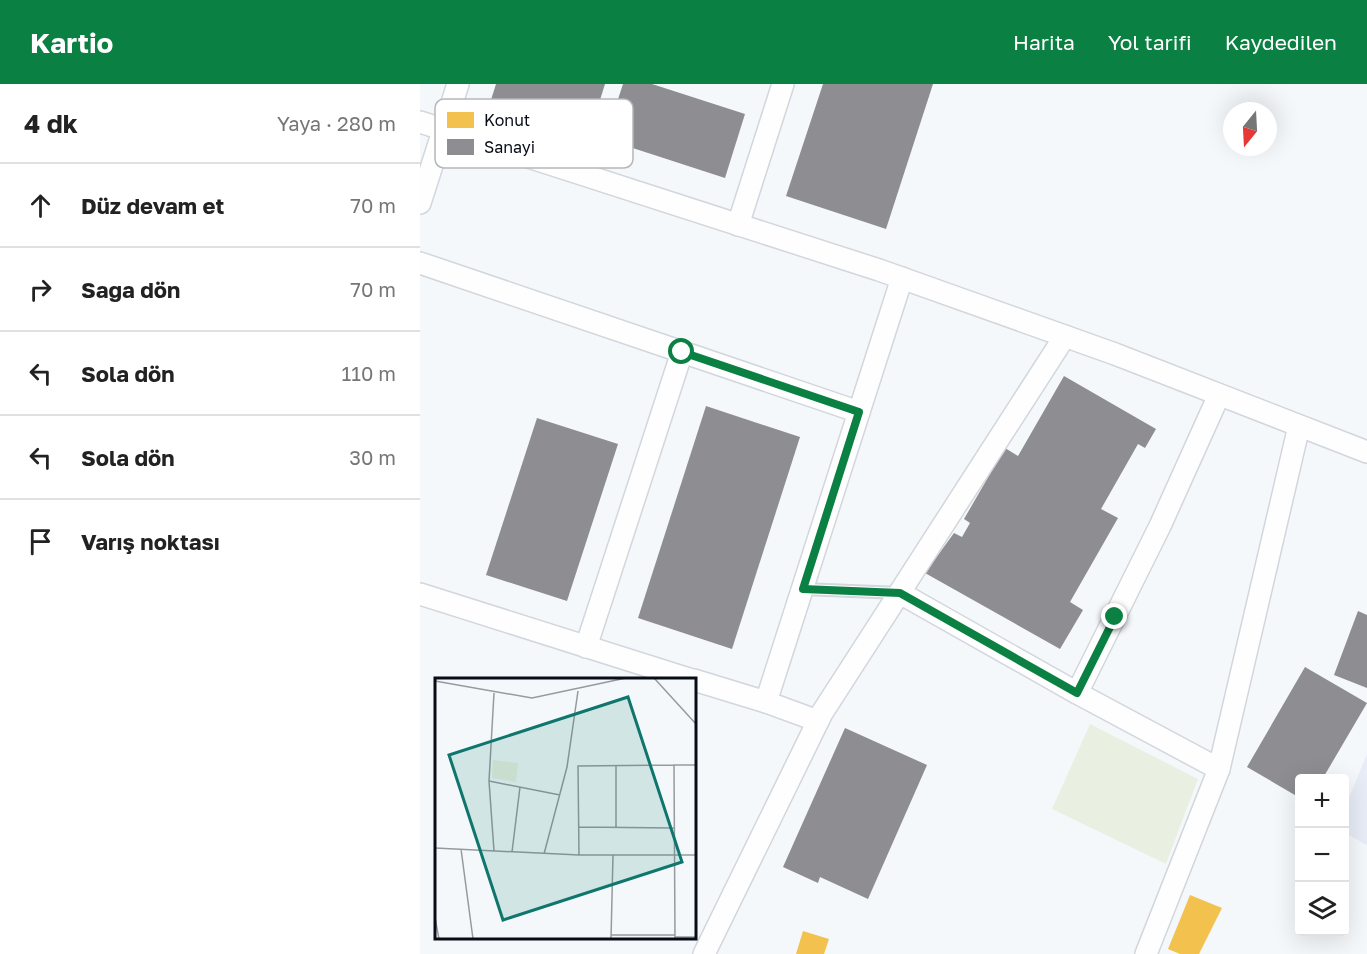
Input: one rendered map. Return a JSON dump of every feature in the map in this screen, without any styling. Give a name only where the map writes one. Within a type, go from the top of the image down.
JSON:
[{"type":"street","points":[[453,99],[458,84]]},
{"type":"street","points":[[738,225],[783,84]]},
{"type":"street","points":[[420,122],[435,127]]},
{"type":"street","points":[[420,203],[435,157]]},
{"type":"street","points":[[562,168],[902,278],[1065,336],[1367,452]]},
{"type":"street","points":[[420,263],[859,412]]},
{"type":"street","points":[[766,702],[902,278]]},
{"type":"street","points":[[704,954],[818,721],[1065,336]]},
{"type":"street","points":[[586,647],[682,352]]},
{"type":"street","points":[[1077,693],[1160,526],[1219,395]]},
{"type":"street","points":[[1146,954],[1219,769],[1299,426]]},
{"type":"street","points":[[900,593],[1077,693],[1219,769]]},
{"type":"street","points":[[420,594],[687,678]]},
{"type":"street","points":[[696,681],[766,702],[818,721]]},
{"type":"lane","points":[[803,589],[900,593]]},
{"type":"shaded area","points":[[1367,754],[1367,845],[1349,835],[1349,798]]},
{"type":"green space","points":[[1090,724],[1198,779],[1166,864],[1052,809]]},
{"type":"building: Konut","points":[[1190,895],[1222,908],[1199,954],[1180,954],[1168,949]]},
{"type":"building: Konut","points":[[803,931],[829,939],[824,954],[796,954]]},
{"type":"building: Sanayi","points":[[496,84],[605,84],[600,99],[491,99]]},
{"type":"building: Sanayi","points":[[623,84],[652,84],[745,114],[725,178],[633,148],[633,99],[618,99]]},
{"type":"building: Sanayi","points":[[823,84],[933,84],[886,229],[786,196]]},
{"type":"building: Sanayi","points":[[1064,376],[1156,429],[1145,448],[1138,444],[1101,509],[1118,518],[1070,602],[1083,610],[1060,649],[925,573],[954,533],[962,537],[970,523],[964,519],[1005,448],[1018,456]]},
{"type":"building: Sanayi","points":[[706,406],[800,437],[732,649],[638,618]]},
{"type":"building: Sanayi","points":[[537,418],[618,444],[567,601],[486,575]]},
{"type":"building: Sanayi","points":[[1358,611],[1367,615],[1367,688],[1334,675]]},
{"type":"building: Sanayi","points":[[1305,667],[1367,703],[1325,774],[1295,774],[1295,795],[1247,767]]},
{"type":"building: Sanayi","points":[[845,728],[927,765],[868,899],[820,877],[818,883],[783,867]]},
{"type":"route","points":[[682,352],[859,412],[803,589],[900,593],[1077,693],[1115,617]]}]
